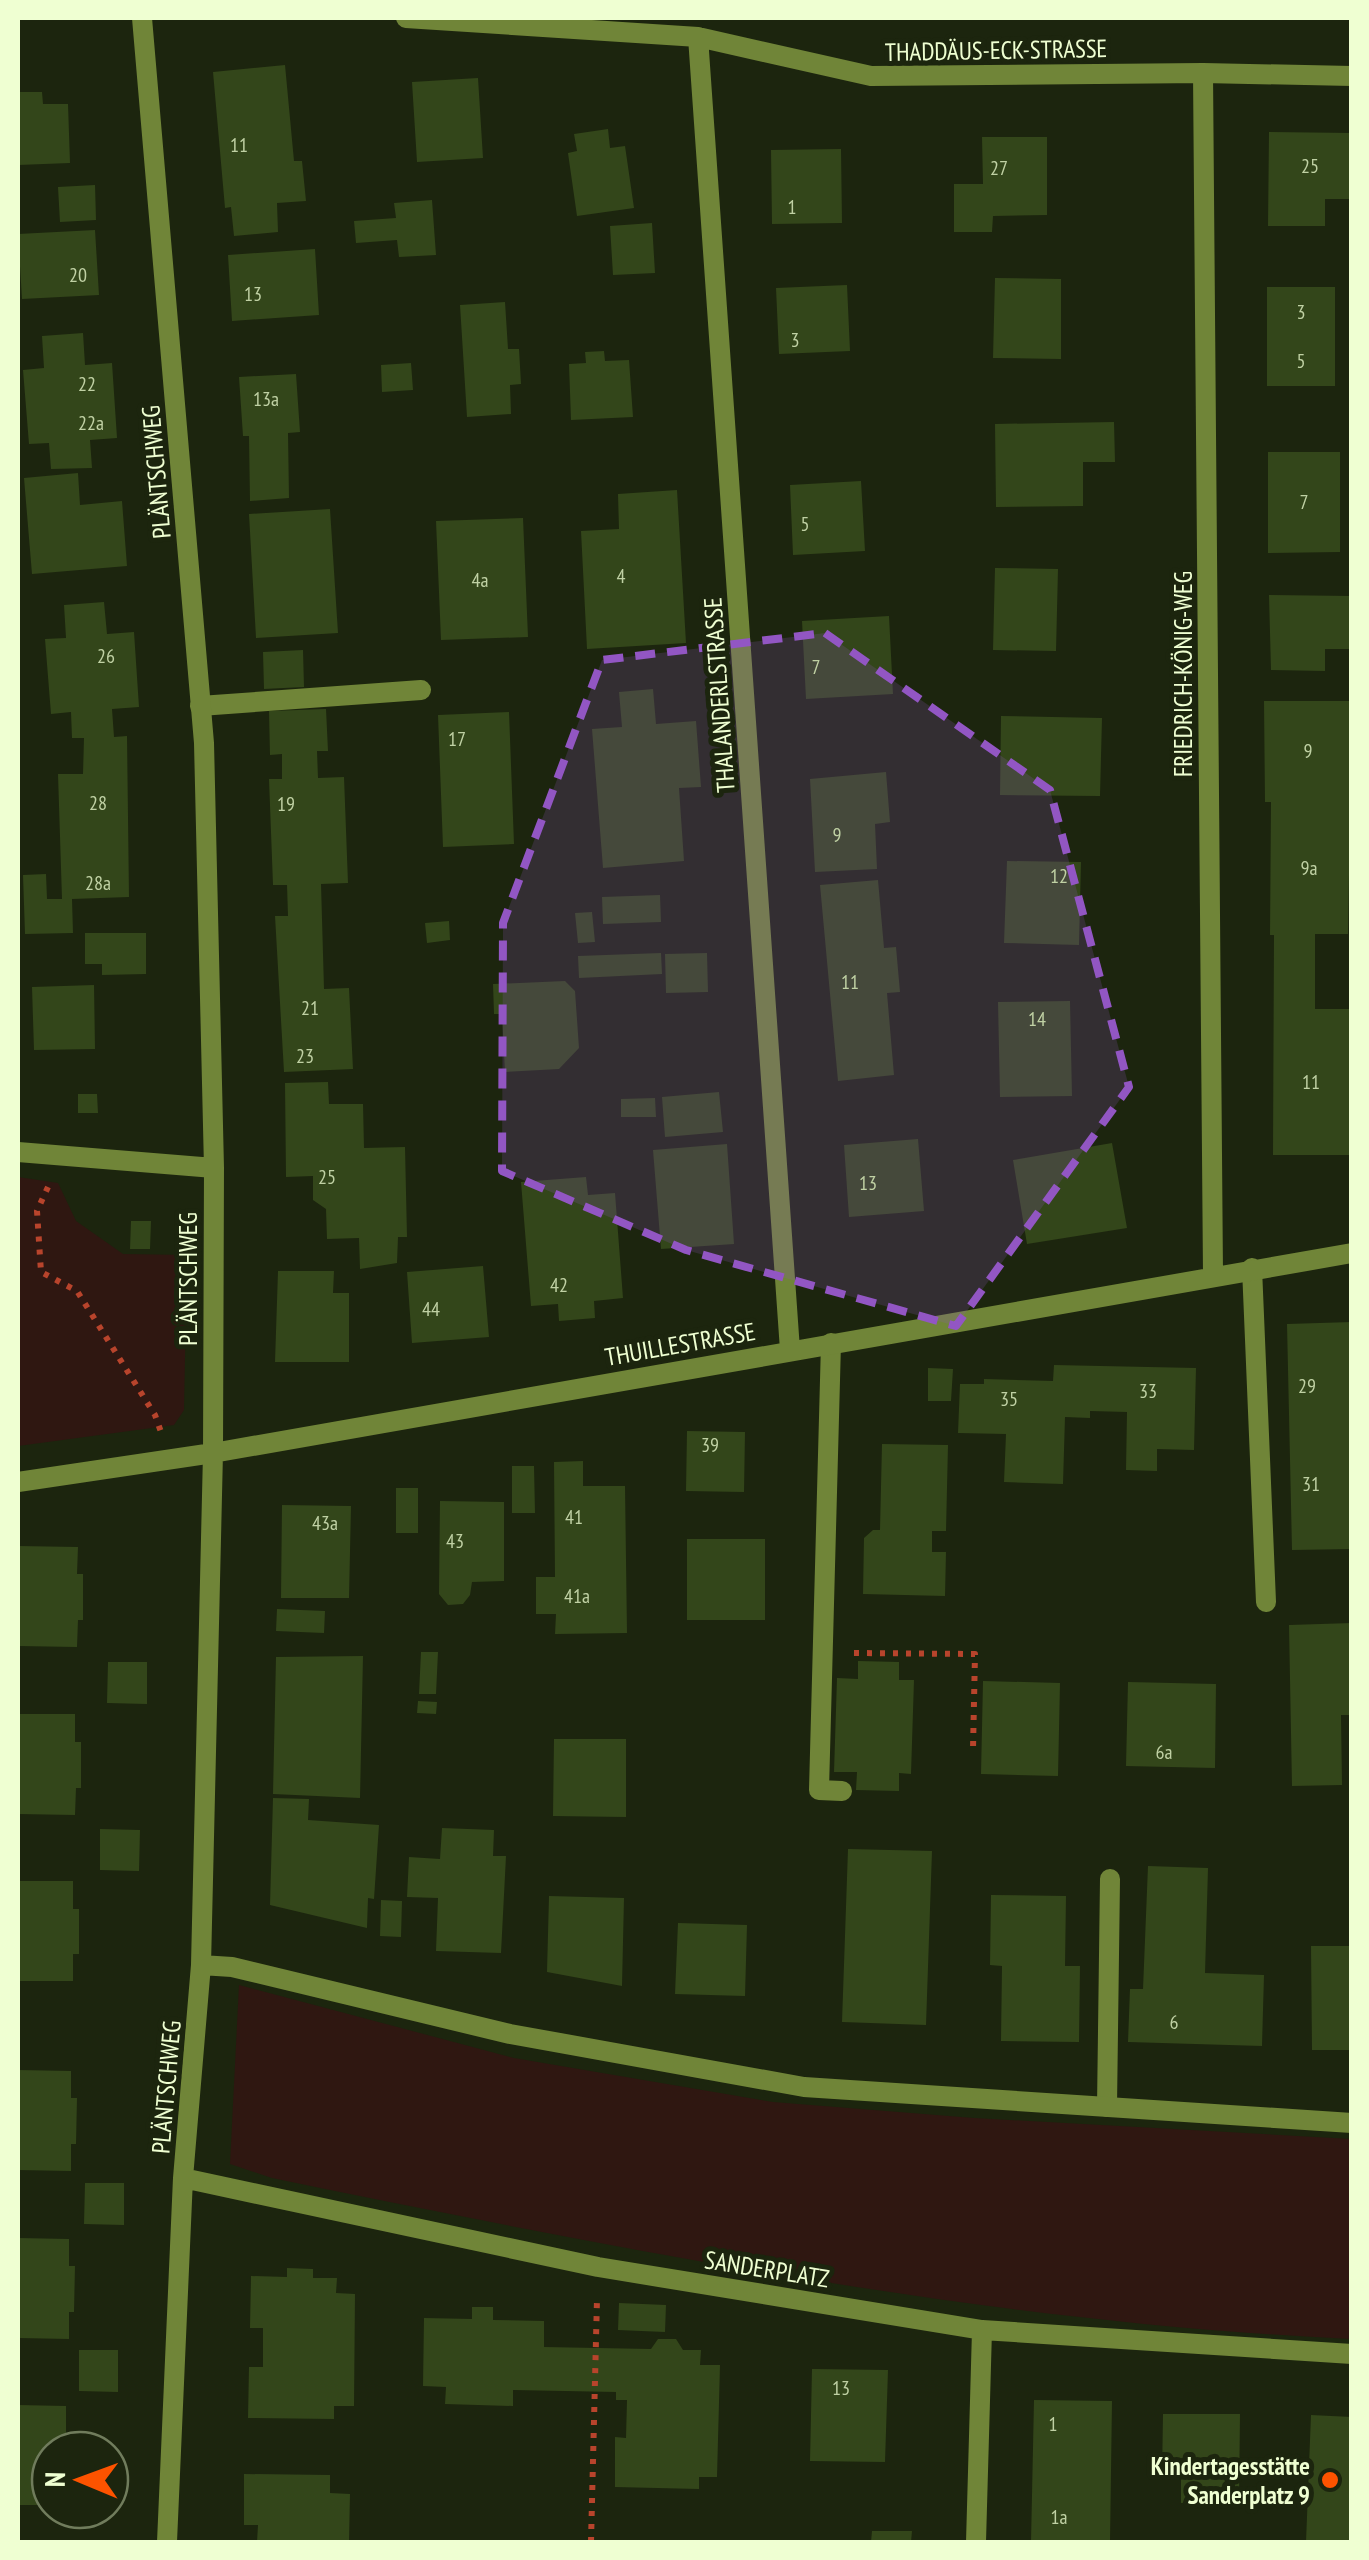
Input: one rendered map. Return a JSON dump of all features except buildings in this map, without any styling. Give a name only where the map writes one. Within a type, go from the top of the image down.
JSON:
[{"type":"street","name":"PLÄNTSCHWEG","points":[[142,18],[200,706],[214,1168],[202,1966],[183,2178],[167,2542]]},
{"type":"street","name":"THADDÄUS-ECK-STRASSE","points":[[406,18],[698,37],[872,76],[1352,76]]},
{"type":"street","name":"THALANDERLSTRASSE","points":[[698,37],[790,1350]]},
{"type":"street","name":"FRIEDRICH-KÖNIG-WEG","points":[[1204,73],[1213,1274]]},
{"type":"street","points":[[200,706],[422,690]]},
{"type":"street","points":[[18,1152],[214,1168]]},
{"type":"street","name":"THUILLESTRASSE","points":[[18,1482],[212,1453],[1352,1252]]},
{"type":"street","points":[[1252,1268],[1266,1602]]},
{"type":"street","points":[[831,1343],[818,1790],[842,1791]]},
{"type":"street","points":[[1107,2107],[1110,1879]]},
{"type":"street","points":[[202,1966],[232,1967],[510,2034],[804,2088],[1352,2123]]},
{"type":"street","name":"SANDERPLATZ","points":[[183,2178],[598,2267],[982,2330],[1352,2354]]},
{"type":"street","points":[[976,2542],[982,2330]]},
{"type":"path","points":[[62,1155],[37,1211],[41,1272],[77,1291],[156,1414],[168,1458]]},
{"type":"path","points":[[822,1652],[975,1654],[973,1749]]},
{"type":"path","points":[[591,2542],[598,2267]]},
{"type":"highlighted area","points":[[825,633],[1050,790],[1129,1087],[956,1326],[686,1250],[502,1171],[503,923],[602,660]]},
{"type":"shaded area","points":[[18,1177],[58,1183],[76,1221],[123,1254],[187,1255],[184,1410],[174,1425],[18,1446]]},
{"type":"shaded area","points":[[239,1985],[514,2058],[773,2102],[974,2118],[1351,2139],[1351,2339],[1079,2317],[944,2300],[674,2257],[272,2178],[230,2164]]},
{"type":"place","name":"Kindertagesstätte Sanderplatz 9","points":[[1330,2480]]}]
